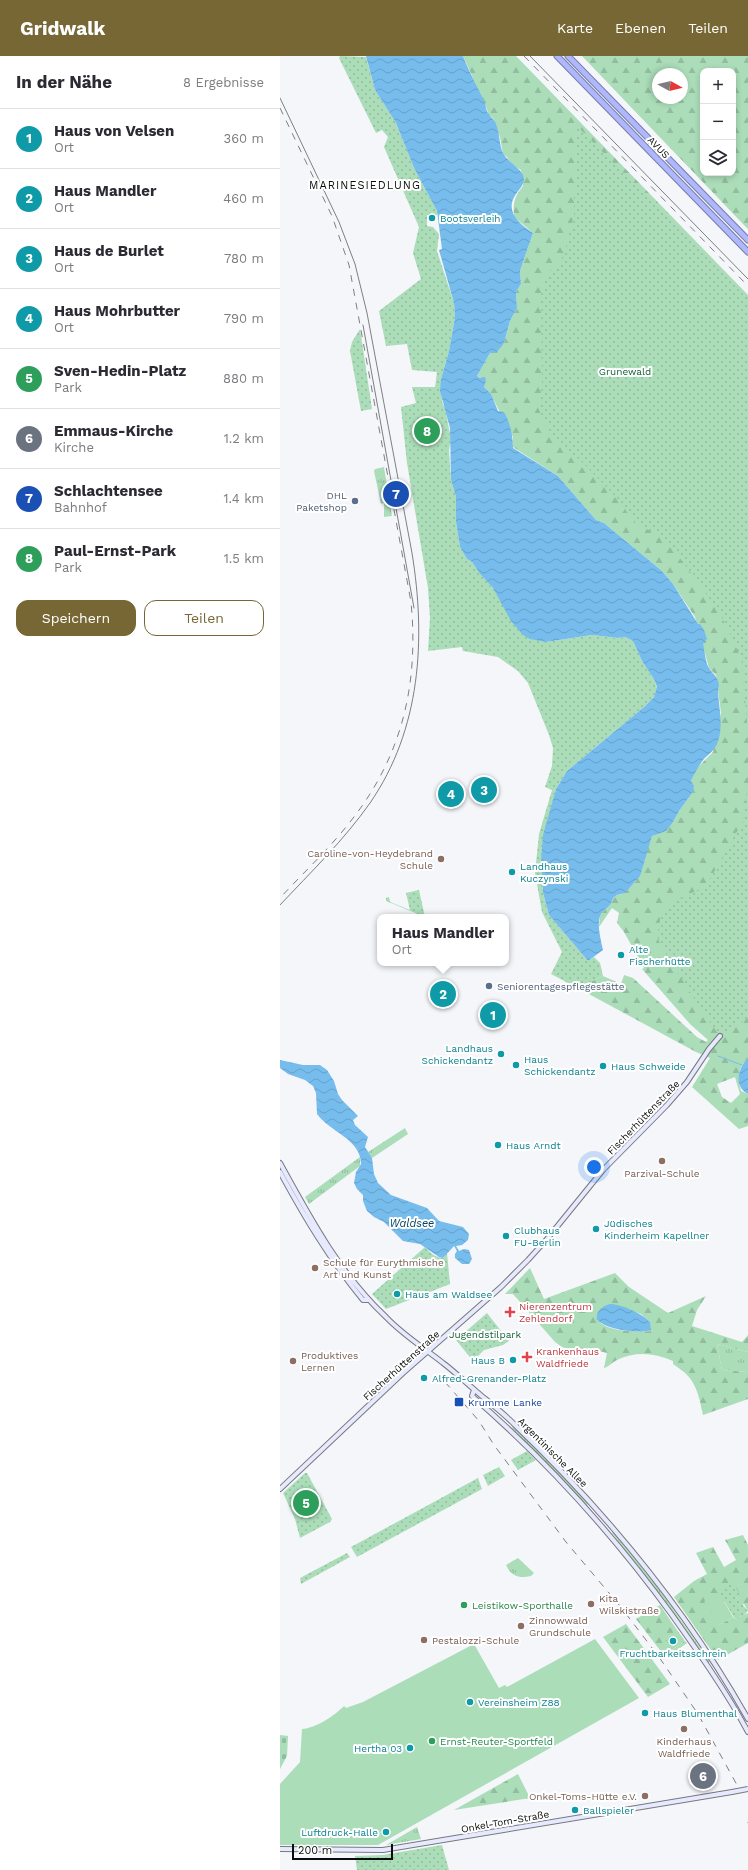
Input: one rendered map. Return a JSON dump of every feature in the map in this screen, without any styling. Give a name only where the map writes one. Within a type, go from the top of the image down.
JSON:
[{"type":"highway","name":"AVUS","points":[[557,56],[748,252]]},
{"type":"highway","name":"AVUS","points":[[568,56],[748,240]]},
{"type":"main road","name":"Fischerhüttenstraße","points":[[280,1489],[504,1284],[547,1239],[603,1170],[668,1105],[687,1082],[709,1049],[720,1036]]},
{"type":"main road","name":"Argentinische Allee","points":[[280,1163],[319,1233],[369,1300],[397,1328],[512,1422],[595,1506],[689,1628],[748,1719]]},
{"type":"main road","points":[[280,1172],[315,1236],[363,1300],[369,1300]]},
{"type":"main road","name":"Argentinische Allee","points":[[474,1390],[472,1396],[512,1431],[556,1474],[616,1542],[652,1588],[695,1648],[748,1732]]},
{"type":"main road","name":"Onkel-Tom-Straße","points":[[280,1849],[384,1850],[748,1789]]},
{"type":"green space","points":[[340,56],[366,57],[375,90],[396,123],[414,168],[437,211],[437,215],[427,215],[427,226],[433,227],[439,234],[437,251],[454,303],[455,317],[449,351],[441,379],[442,402],[445,408],[451,439],[449,450],[451,480],[456,497],[456,522],[460,547],[467,559],[472,562],[502,602],[546,642],[592,635],[618,638],[625,637],[633,641],[642,661],[654,679],[657,688],[654,697],[644,707],[567,771],[556,789],[553,801],[541,862],[543,893],[549,915],[588,961],[594,957],[600,963],[603,976],[592,981],[587,993],[551,974],[562,952],[542,912],[535,873],[539,834],[552,790],[545,787],[552,766],[553,748],[528,683],[518,671],[498,657],[463,651],[462,647],[428,651],[430,618],[428,588],[407,463],[401,407],[416,403],[412,387],[435,387],[437,372],[412,370],[407,344],[386,346],[379,311],[421,279],[413,253],[419,227],[384,147],[388,137],[382,130],[376,133],[339,58]]},
{"type":"green space","name":"Grunewald","points":[[463,56],[516,56],[748,295],[748,1058],[740,1069],[739,1081],[741,1091],[748,1094],[748,1126],[739,1129],[692,1087],[710,1058],[696,1052],[587,993],[592,981],[603,976],[621,984],[624,975],[633,978],[697,1037],[706,1042],[708,1040],[690,1024],[642,969],[644,968],[624,932],[617,923],[619,913],[612,908],[599,927],[600,915],[612,902],[613,898],[622,894],[636,881],[652,836],[673,822],[693,792],[691,781],[695,770],[713,752],[721,713],[716,675],[709,668],[695,617],[673,584],[662,571],[604,523],[596,520],[558,476],[513,447],[513,437],[491,395],[484,387],[486,381],[477,376],[490,353],[504,343],[510,321],[517,308],[516,292],[521,284],[520,271],[533,233],[514,217],[515,200],[523,186],[521,170],[511,164],[507,157],[503,154],[500,137],[493,118],[489,115]],"holes":[[[735,1077],[740,1094],[731,1103],[722,1097],[717,1084]]]},
{"type":"green space","points":[[582,56],[748,56],[748,229]]},
{"type":"green space","points":[[576,125],[748,299],[748,734],[742,663],[736,645],[719,612],[674,550],[659,535],[636,524],[614,495],[584,464],[552,436],[538,408],[542,385],[541,295],[545,279],[551,269],[558,265],[565,251],[574,215],[574,194],[576,191]]},
{"type":"green space","points":[[360,329],[372,409],[361,411],[350,351],[352,342]]},
{"type":"green space","points":[[384,467],[392,516],[384,517],[384,503],[381,504],[374,471],[375,469]]},
{"type":"green space","points":[[748,782],[748,1018],[720,1036],[702,1011],[661,946],[657,936],[661,915],[677,900],[706,886],[743,821]]},
{"type":"green space","points":[[419,890],[424,914],[418,914],[386,901],[386,898],[389,897],[390,902],[410,910],[406,893]]},
{"type":"green space","points":[[405,1128],[408,1134],[372,1158],[368,1152]]},
{"type":"green space","points":[[360,1157],[360,1166],[309,1204],[305,1197]]},
{"type":"green space","points":[[425,1247],[438,1257],[443,1258],[447,1253],[450,1284],[386,1309],[372,1294]]},
{"type":"green space","points":[[530,1268],[544,1299],[615,1273],[629,1287],[668,1313],[706,1296],[697,1310],[692,1326],[742,1342],[748,1335],[748,1352],[717,1344],[722,1370],[748,1372],[748,1399],[703,1415],[694,1385],[683,1371],[673,1364],[673,1361],[659,1356],[638,1354],[624,1357],[604,1368],[607,1353],[591,1349],[575,1351],[562,1347],[555,1342],[513,1294],[505,1294]],"holes":[[[624,1308],[641,1314],[649,1321],[650,1331],[614,1329],[601,1323],[597,1319]]]},
{"type":"green space","name":"Jugendstilpark","points":[[487,1313],[509,1341],[503,1345],[484,1350],[473,1361],[456,1340]]},
{"type":"green space","points":[[717,1344],[748,1352],[748,1372],[722,1370]]},
{"type":"green space","points":[[514,1426],[589,1503],[587,1505],[512,1428]]},
{"type":"green space","points":[[527,1451],[536,1460],[518,1470],[511,1460]]},
{"type":"green space","points":[[499,1467],[505,1476],[488,1486],[483,1475]]},
{"type":"green space","points":[[305,1473],[307,1473],[332,1519],[330,1522],[300,1538],[295,1519],[283,1493]]},
{"type":"green space","points":[[478,1478],[482,1489],[357,1557],[351,1547]]},
{"type":"green space","points":[[613,1532],[659,1589],[710,1662],[708,1663],[657,1591],[612,1533]]},
{"type":"green space","points":[[743,1535],[748,1545],[748,1611],[744,1604],[742,1605],[736,1597],[726,1589],[719,1625],[733,1617],[735,1619],[748,1613],[748,1643],[718,1660],[674,1597],[694,1581],[707,1574],[696,1553],[713,1547],[724,1567],[736,1560],[725,1540]]},
{"type":"green space","points":[[347,1553],[350,1557],[301,1584],[300,1578]]},
{"type":"green space","points":[[518,1558],[534,1573],[531,1576],[519,1577],[510,1572],[506,1565]]},
{"type":"green space","points":[[732,1582],[740,1594],[736,1597],[748,1611],[744,1615],[735,1619],[719,1593],[726,1589],[727,1585]]},
{"type":"green space","points":[[719,1593],[733,1617],[719,1625],[704,1601]]},
{"type":"green space","points":[[660,1605],[677,1630],[665,1639],[672,1650],[685,1641],[687,1643],[666,1658],[636,1619]]},
{"type":"green space","points":[[626,1624],[670,1684],[648,1697],[603,1637]]},
{"type":"green space","points":[[677,1630],[685,1641],[672,1650],[664,1639]]},
{"type":"green space","name":"Ernst-Reuter-Sportfeld","points":[[595,1639],[639,1698],[378,1845],[280,1845],[280,1784],[300,1762],[302,1729],[319,1724],[335,1714],[344,1706],[346,1708],[363,1702],[474,1644],[499,1688],[505,1685],[507,1687]]},
{"type":"green space","points":[[280,1735],[288,1736],[287,1756],[280,1769]]},
{"type":"green space","points":[[518,1774],[530,1798],[454,1810]]},
{"type":"green space","points":[[417,1827],[421,1839],[386,1845]]},
{"type":"green space","points":[[442,1845],[449,1870],[357,1870],[355,1856],[383,1855]]},
{"type":"water","points":[[366,56],[463,56],[485,103],[487,112],[495,123],[503,153],[523,175],[524,180],[513,200],[512,211],[518,221],[533,233],[520,271],[521,284],[516,292],[517,308],[510,321],[504,343],[497,352],[490,353],[477,376],[480,378],[485,377],[486,381],[484,387],[491,394],[498,411],[504,412],[506,416],[512,434],[513,448],[558,476],[596,520],[604,523],[662,571],[673,584],[698,624],[700,624],[704,630],[707,639],[703,644],[707,663],[719,683],[718,692],[721,725],[717,744],[696,772],[691,781],[694,786],[693,792],[673,822],[666,831],[652,836],[640,876],[625,893],[617,895],[613,898],[610,905],[601,914],[599,927],[603,950],[588,961],[549,915],[543,893],[541,862],[543,835],[556,789],[567,771],[644,707],[654,697],[657,687],[654,679],[642,661],[633,641],[625,637],[618,638],[592,635],[546,642],[530,639],[523,635],[511,621],[493,588],[480,574],[472,562],[467,559],[460,547],[456,522],[456,497],[451,480],[450,428],[440,391],[441,379],[449,351],[455,317],[454,303],[439,250],[442,249],[437,211],[414,168],[396,123],[375,90]]},
{"type":"water","points":[[748,1058],[748,1094],[743,1091],[740,1086],[739,1077],[742,1067]]},
{"type":"water","name":"Waldsee","points":[[280,1060],[303,1065],[320,1065],[327,1070],[334,1081],[338,1094],[342,1100],[358,1116],[353,1120],[355,1125],[368,1137],[365,1147],[372,1158],[374,1174],[378,1183],[391,1195],[427,1208],[439,1221],[463,1227],[469,1234],[468,1240],[462,1245],[456,1246],[459,1251],[464,1249],[469,1250],[472,1259],[469,1264],[462,1264],[455,1258],[457,1251],[454,1246],[443,1258],[439,1257],[420,1244],[403,1241],[384,1222],[374,1217],[367,1211],[363,1201],[363,1195],[354,1183],[356,1172],[361,1164],[360,1155],[356,1148],[351,1142],[329,1126],[317,1114],[316,1093],[313,1086],[305,1080],[288,1074],[280,1068]]},
{"type":"water","points":[[610,1304],[615,1304],[626,1308],[647,1319],[650,1322],[651,1330],[638,1332],[615,1329],[597,1320],[598,1312]]},
{"type":"waterway","points":[[718,1056],[742,1065]]},
{"type":"tram line","points":[[530,56],[748,279]]},
{"type":"tram line","points":[[280,98],[339,222],[355,264],[367,313],[412,553],[419,618],[415,682],[409,714],[400,745],[387,775],[360,817],[327,856],[280,905]]},
{"type":"tram line","points":[[363,325],[414,608]]},
{"type":"railway","points":[[524,56],[748,286]]},
{"type":"railway","points":[[280,108],[332,216],[349,265],[411,602],[413,632],[409,691],[403,718],[383,772],[368,797],[342,832],[280,898]]},
{"type":"railway","points":[[445,1382],[479,1421],[494,1445],[566,1542],[620,1606],[659,1657],[698,1714],[737,1785]]},
{"type":"place","name":"Bootsverleih","points":[[432,218]]},
{"type":"place","name":"Paul-Ernst-Park","points":[[427,431]]},
{"type":"place","name":"Schlachtensee","points":[[396,494]]},
{"type":"place","name":"DHL Paketshop","points":[[355,501]]},
{"type":"place","name":"Haus de Burlet","points":[[484,790]]},
{"type":"place","name":"Haus Mohrbutter","points":[[451,794]]},
{"type":"place","name":"Caroline-von-Heydebrand Schule","points":[[441,859]]},
{"type":"place","name":"Landhaus Kuczynski","points":[[512,872]]},
{"type":"place","name":"Alte Fischerhütte","points":[[621,955]]},
{"type":"place","name":"Seniorentagespflegestätte","points":[[489,986]]},
{"type":"place","name":"Haus Mandler","points":[[443,994]]},
{"type":"place","name":"Haus von Velsen","points":[[493,1015]]},
{"type":"place","name":"Landhaus Schickendantz","points":[[501,1054]]},
{"type":"place","name":"Haus Schickendantz","points":[[516,1065]]},
{"type":"place","name":"Haus Schweide","points":[[603,1066]]},
{"type":"place","name":"Haus Arndt","points":[[498,1145]]},
{"type":"place","name":"Parzival-Schule","points":[[662,1161]]},
{"type":"place","name":"Jüdisches Kinderheim Kapellner","points":[[596,1229]]},
{"type":"place","name":"Clubhaus FU-Berlin","points":[[506,1236]]},
{"type":"place","name":"Schule für Eurythmische Art und Kunst","points":[[315,1268]]},
{"type":"place","name":"Haus am Waldsee","points":[[397,1294]]},
{"type":"place","name":"Nierenzentrum Zehlendorf","points":[[510,1312]]},
{"type":"place","name":"Krankenhaus Waldfriede","points":[[527,1357]]},
{"type":"place","name":"Haus B","points":[[513,1360]]},
{"type":"place","name":"Produktives Lernen","points":[[293,1361]]},
{"type":"place","name":"Alfred-Grenander-Platz","points":[[424,1378]]},
{"type":"place","name":"Krumme Lanke","points":[[459,1402]]},
{"type":"place","name":"Sven-Hedin-Platz","points":[[306,1503]]},
{"type":"place","name":"Kita Wilskistraße","points":[[591,1604]]},
{"type":"place","name":"Leistikow-Sporthalle","points":[[464,1605]]},
{"type":"place","name":"Zinnowwald Grundschule","points":[[521,1626]]},
{"type":"place","name":"Pestalozzi-Schule","points":[[424,1640]]},
{"type":"place","name":"Fruchtbarkeitsschrein","points":[[673,1641]]},
{"type":"place","name":"Vereinsheim Z88","points":[[470,1702]]},
{"type":"place","name":"Haus Blumenthal","points":[[645,1713]]},
{"type":"place","name":"Kinderhaus Waldfriede","points":[[684,1729]]},
{"type":"place","name":"Ernst-Reuter-Sportfeld","points":[[432,1741]]},
{"type":"place","name":"Hertha 03","points":[[410,1748]]},
{"type":"place","name":"Emmaus-Kirche","points":[[703,1776]]},
{"type":"place","name":"Onkel-Toms-Hütte e.V.","points":[[645,1796]]},
{"type":"place","name":"Ballspieler","points":[[575,1810]]},
{"type":"place","name":"Luftdruck-Halle","points":[[386,1832]]},
{"type":"district","name":"MARINESIEDLUNG","points":[[365,185]]}]
